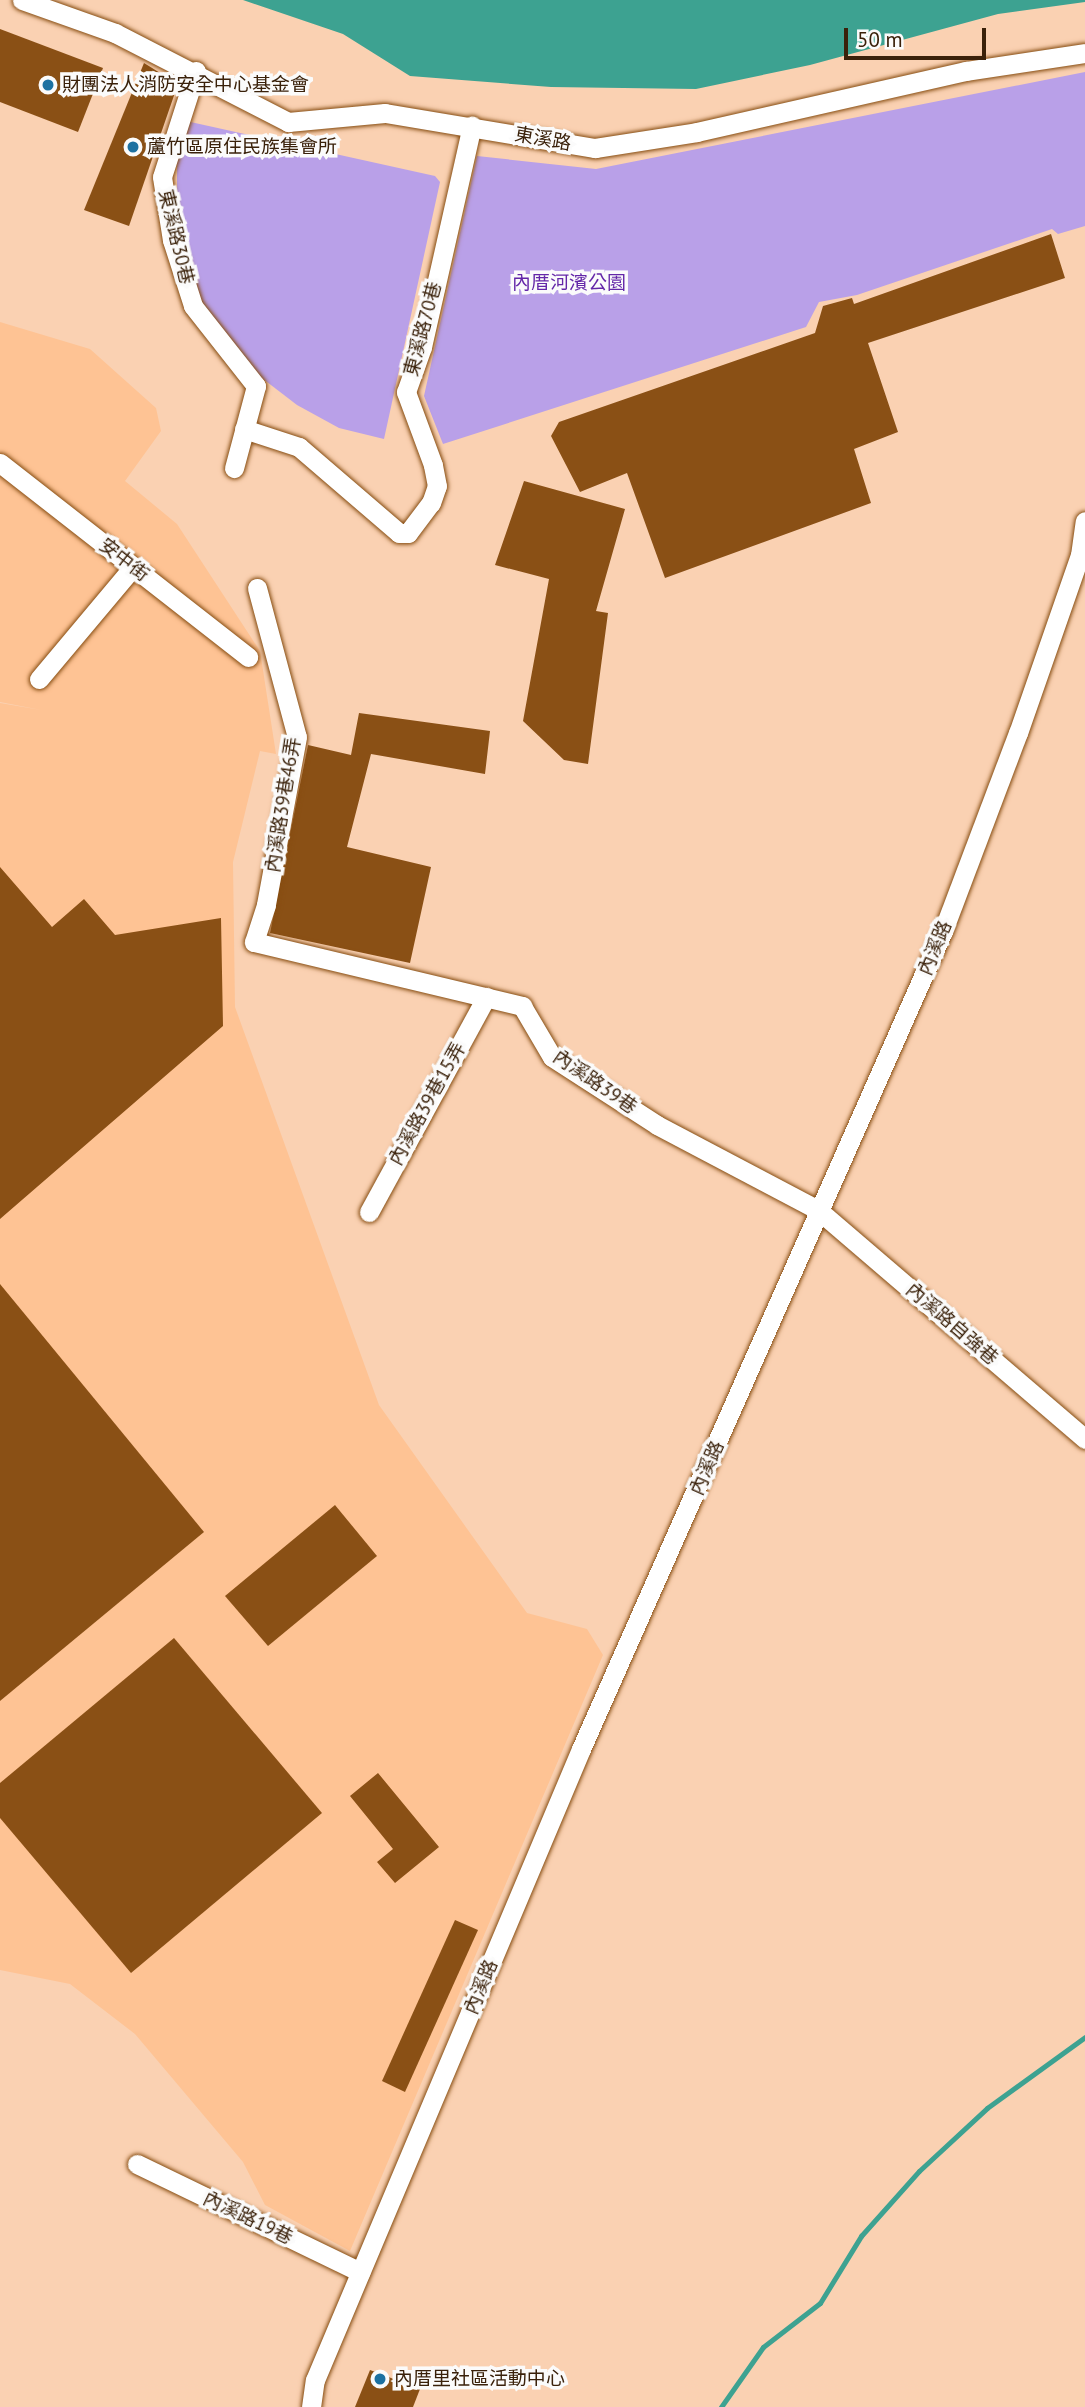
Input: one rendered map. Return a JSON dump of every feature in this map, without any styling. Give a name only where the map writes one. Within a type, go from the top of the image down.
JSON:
[{"type":"street","name":"東溪路","points":[[22,0],[115,33],[196,71],[288,122],[385,113],[472,125],[595,148],[697,132],[966,71],[1085,53]]},
{"type":"street","name":"東溪路30巷","points":[[196,71],[162,177],[172,240],[193,306],[256,386],[233,468]]},
{"type":"street","name":"東溪路70巷","points":[[244,429],[299,447],[400,533],[408,533],[431,503],[437,486],[433,465],[405,392],[422,347],[472,125]]},
{"type":"street","name":"安中街","points":[[0,463],[248,657]]},
{"type":"street","name":"內溪路","points":[[311,2407],[315,2380],[360,2272],[818,1210],[943,931],[1082,555],[1085,521]]},
{"type":"street","points":[[38,679],[133,567]]},
{"type":"street","name":"內溪路39巷46弄","points":[[254,942],[266,905],[297,737],[257,588]]},
{"type":"street","name":"內溪路39巷","points":[[254,942],[522,1006],[552,1057],[657,1125],[818,1210]]},
{"type":"street","name":"內溪路39巷15弄","points":[[369,1212],[486,997]]},
{"type":"street","name":"內溪路自強巷","points":[[818,1210],[1085,1438]]},
{"type":"street","name":"內溪路19巷","points":[[137,2164],[360,2272]]},
{"type":"shaded area","points":[[0,322],[90,349],[156,408],[161,431],[125,481],[177,524],[260,651],[276,754],[260,751],[233,862],[235,1007],[379,1405],[527,1613],[587,1629],[603,1655],[350,2251],[265,2205],[243,2162],[135,2034],[70,1984],[0,1970],[0,703],[41,710],[0,702]]},
{"type":"green space","name":"內厝河濱公園","points":[[1085,72],[1085,226],[1058,234],[1052,229],[857,295],[819,302],[806,327],[443,444],[424,396],[477,156],[596,169]]},
{"type":"green space","points":[[177,119],[435,176],[440,182],[384,439],[339,428],[297,405],[250,369],[214,326],[190,278],[177,221]]},
{"type":"water","points":[[243,0],[1085,2],[998,14],[810,65],[696,89],[551,87],[410,76],[343,34]]},
{"type":"building","name":"財團法人消防安全中心基金會","points":[[0,29],[103,68],[78,132],[0,102]]},
{"type":"building","name":"蘆竹區原住民族集會所","points":[[144,63],[178,84],[129,226],[84,210]]},
{"type":"building","points":[[1051,234],[1065,278],[868,343],[898,432],[854,449],[871,503],[665,578],[627,473],[580,492],[551,436],[559,422],[815,333],[823,306],[852,298],[854,304]]},
{"type":"building","points":[[524,481],[625,509],[596,611],[608,613],[588,764],[564,760],[523,721],[549,579],[495,565]]},
{"type":"building","points":[[359,713],[490,731],[485,774],[371,754],[347,847],[431,867],[410,963],[270,933],[308,745],[351,755]]},
{"type":"building","points":[[0,867],[52,927],[84,899],[115,935],[221,918],[223,1026],[0,1219]]},
{"type":"building","points":[[0,1284],[204,1532],[0,1701]]},
{"type":"building","points":[[335,1505],[377,1556],[268,1646],[225,1596]]},
{"type":"building","points":[[174,1638],[322,1813],[131,1973],[0,1818],[0,1783]]},
{"type":"building","points":[[378,1773],[439,1847],[395,1883],[377,1862],[393,1849],[350,1796]]},
{"type":"building","points":[[455,1920],[478,1930],[405,2092],[382,2081]]},
{"type":"building","name":"內厝里社區活動中心","points":[[370,2370],[420,2389],[413,2407],[355,2407]]},
{"type":"waterway","points":[[721,2407],[763,2347],[820,2303],[861,2236],[919,2171],[987,2108],[1085,2037]]},
{"type":"place","name":"財團法人消防安全中心基金會","points":[[48,85]]},
{"type":"place","name":"蘆竹區原住民族集會所","points":[[133,147]]},
{"type":"place","name":"內厝里社區活動中心","points":[[380,2379]]}]
